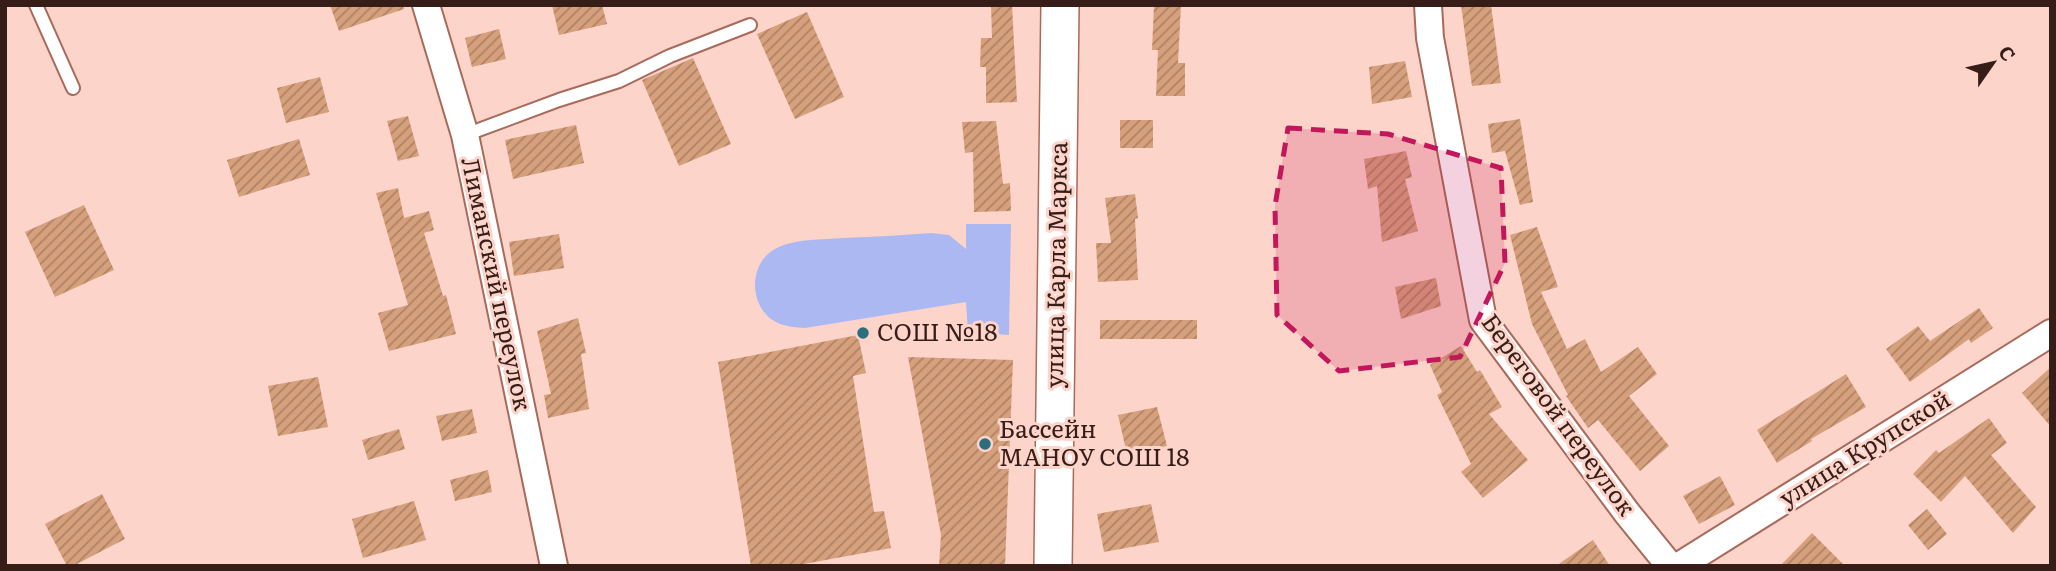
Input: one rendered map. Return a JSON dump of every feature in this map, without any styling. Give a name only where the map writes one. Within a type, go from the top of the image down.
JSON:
[{"type":"main road","name":"улица Карла Маркса","points":[[1053,566],[1060,5]]},
{"type":"street","name":"Лиманский переулок","points":[[426,5],[466,135],[554,566]]},
{"type":"street","name":"Береговой переулок","points":[[1428,5],[1430,38],[1483,320],[1670,566]]},
{"type":"street","name":"улица Крупской","points":[[1679,566],[2051,333]]},
{"type":"lane","points":[[36,5],[73,88]]},
{"type":"lane","points":[[466,135],[619,81],[670,56],[750,25]]},
{"type":"highlighted area","points":[[1288,128],[1388,134],[1501,168],[1505,263],[1460,357],[1339,371],[1277,315],[1275,206]]},
{"type":"shaded area","points":[[966,224],[1011,224],[1009,335],[968,332],[966,302],[805,328],[773,321],[760,306],[755,290],[756,274],[768,254],[783,245],[809,240],[931,233],[949,235],[966,249]]},
{"type":"building","points":[[330,5],[403,5],[404,9],[339,31]]},
{"type":"building","points":[[552,5],[602,5],[607,24],[559,35]]},
{"type":"building","points":[[991,5],[1012,5],[1017,102],[986,103],[986,67],[980,67],[981,38],[992,38]]},
{"type":"building","points":[[1154,5],[1181,5],[1178,63],[1185,63],[1185,96],[1156,96],[1158,50],[1152,50]]},
{"type":"building","points":[[1461,5],[1491,5],[1501,83],[1472,86]]},
{"type":"building","points":[[807,12],[844,97],[795,119],[757,34]]},
{"type":"building","points":[[499,29],[506,59],[472,67],[465,38]]},
{"type":"building","points":[[693,58],[731,144],[679,166],[642,80]]},
{"type":"building","points":[[1405,61],[1412,97],[1372,104],[1369,67]]},
{"type":"building","points":[[320,77],[329,112],[286,123],[277,88]]},
{"type":"building","points":[[408,116],[419,156],[398,161],[387,121]]},
{"type":"building","points":[[1520,119],[1533,202],[1520,205],[1505,151],[1492,153],[1488,124]]},
{"type":"building","points":[[1120,120],[1153,120],[1153,148],[1120,148]]},
{"type":"building","points":[[996,121],[1003,184],[1010,183],[1011,211],[974,212],[973,152],[965,153],[962,122]]},
{"type":"building","points":[[576,125],[584,163],[513,179],[505,140]]},
{"type":"building","points":[[299,139],[310,175],[239,197],[227,160]]},
{"type":"building","points":[[1406,151],[1412,177],[1405,179],[1418,231],[1382,242],[1377,186],[1368,189],[1364,159]]},
{"type":"building","points":[[398,188],[404,218],[429,211],[434,230],[424,233],[443,296],[446,295],[456,334],[389,351],[378,313],[408,305],[376,193]]},
{"type":"building","points":[[1135,194],[1138,218],[1135,219],[1138,280],[1098,282],[1096,243],[1111,243],[1105,198]]},
{"type":"building","points":[[84,205],[114,270],[55,297],[25,232]]},
{"type":"building","points":[[1537,227],[1558,287],[1541,292],[1567,349],[1585,339],[1601,372],[1638,347],[1657,374],[1629,396],[1669,446],[1640,471],[1598,420],[1588,428],[1566,396],[1568,395],[1532,324],[1510,235]]},
{"type":"building","points":[[559,234],[564,268],[514,276],[509,242]]},
{"type":"building","points":[[1436,278],[1441,306],[1401,319],[1395,287]]},
{"type":"building","points":[[1979,308],[1993,328],[1971,343],[1969,339],[1910,382],[1886,349],[1918,326],[1930,341]]},
{"type":"building","points":[[578,318],[586,353],[581,354],[589,409],[548,418],[544,395],[551,394],[537,331]]},
{"type":"building","points":[[1100,320],[1197,320],[1197,339],[1100,339]]},
{"type":"building","points":[[858,335],[866,373],[853,376],[874,512],[884,511],[891,548],[793,566],[751,566],[718,362]]},
{"type":"building","points":[[1461,346],[1477,372],[1480,370],[1502,407],[1489,414],[1528,460],[1483,498],[1461,472],[1471,464],[1437,395],[1442,392],[1430,365]]},
{"type":"building","points":[[908,357],[1013,360],[1005,566],[939,566],[941,535]]},
{"type":"building","points":[[2051,367],[2051,427],[2022,393]]},
{"type":"building","points":[[1846,374],[1866,407],[1811,439],[1812,441],[1777,463],[1757,430]]},
{"type":"building","points":[[318,377],[328,427],[278,436],[268,386]]},
{"type":"building","points":[[1157,407],[1167,446],[1127,454],[1118,415]]},
{"type":"building","points":[[472,409],[477,433],[442,441],[436,416]]},
{"type":"building","points":[[1989,418],[2007,443],[1991,455],[2036,507],[2013,533],[1965,476],[1941,502],[1913,474],[1936,450],[1939,453]]},
{"type":"building","points":[[399,429],[405,449],[368,460],[362,440]]},
{"type":"building","points":[[488,470],[492,492],[455,501],[450,480]]},
{"type":"building","points":[[1720,476],[1735,505],[1699,524],[1683,496]]},
{"type":"building","points":[[102,494],[125,539],[73,566],[67,566],[45,524]]},
{"type":"building","points":[[414,501],[426,540],[363,558],[352,519]]},
{"type":"building","points":[[1151,504],[1159,542],[1104,552],[1097,514]]},
{"type":"building","points":[[1927,509],[1947,534],[1928,550],[1908,525]]},
{"type":"building","points":[[1812,533],[1845,566],[1780,566]]},
{"type":"building","points":[[1593,540],[1610,566],[1556,566]]},
{"type":"place","name":"СОШ №18","points":[[863,333]]},
{"type":"place","name":"Бассейн МАНОУ СОШ 18","points":[[985,444]]}]
